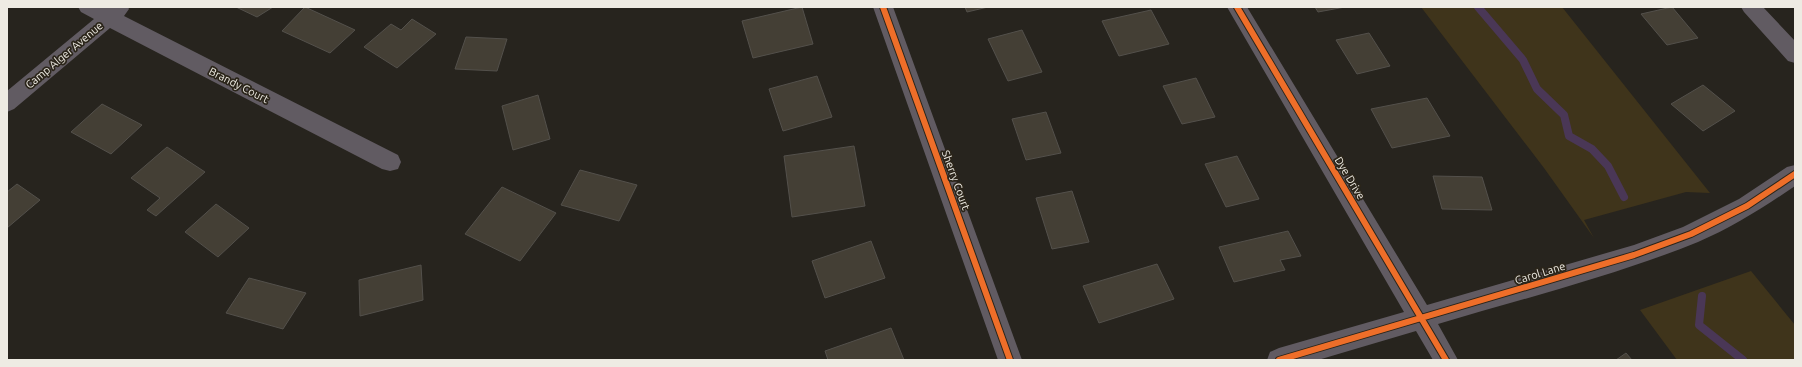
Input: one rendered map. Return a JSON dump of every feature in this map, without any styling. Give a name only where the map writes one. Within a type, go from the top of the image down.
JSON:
[{"type":"street","name":"Brandy Court","points":[[88,7],[115,12],[390,162]]},
{"type":"street","name":"Sherry Court","points":[[883,7],[1010,360]]},
{"type":"street","name":"Dye Drive","points":[[1237,7],[1446,360]]},
{"type":"street","points":[[1751,7],[1795,55]]},
{"type":"street","name":"Camp Alger Avenue","points":[[7,103],[115,12]]},
{"type":"street","name":"Carol Lane","points":[[1279,360],[1634,255],[1691,234],[1747,206],[1795,174]]},
{"type":"shaded area","points":[[1421,7],[1562,7],[1710,193],[1686,192],[1584,220],[1594,238],[1544,168]]},
{"type":"shaded area","points":[[1751,271],[1795,325],[1795,360],[1677,360],[1640,310]]},
{"type":"building","points":[[236,7],[273,7],[257,17]]},
{"type":"building","points":[[305,7],[355,30],[330,53],[282,31]]},
{"type":"building","points":[[802,7],[813,44],[753,58],[742,21]]},
{"type":"building","points":[[965,7],[988,7],[967,12]]},
{"type":"building","points":[[1315,7],[1345,7],[1318,12]]},
{"type":"building","points":[[1672,7],[1698,38],[1667,45],[1641,14]]},
{"type":"building","points":[[1151,10],[1169,44],[1119,56],[1102,21]]},
{"type":"building","points":[[412,19],[436,34],[397,68],[364,47],[391,24],[401,30]]},
{"type":"building","points":[[1022,30],[1042,72],[1008,81],[988,39]]},
{"type":"building","points":[[1369,33],[1390,66],[1357,74],[1336,40]]},
{"type":"building","points":[[466,37],[507,39],[497,71],[455,69]]},
{"type":"building","points":[[817,76],[832,117],[783,131],[769,89]]},
{"type":"building","points":[[1196,78],[1215,117],[1182,124],[1163,86]]},
{"type":"building","points":[[1703,85],[1735,111],[1703,131],[1671,104]]},
{"type":"building","points":[[538,95],[550,139],[513,150],[502,106]]},
{"type":"building","points":[[1427,98],[1450,136],[1392,148],[1371,109]]},
{"type":"building","points":[[102,104],[142,125],[111,154],[71,132]]},
{"type":"building","points":[[1046,112],[1061,153],[1026,160],[1012,119]]},
{"type":"building","points":[[854,146],[865,206],[792,217],[784,156]]},
{"type":"building","points":[[167,147],[205,172],[156,216],[147,210],[160,198],[131,178]]},
{"type":"building","points":[[1237,156],[1259,199],[1226,207],[1205,164]]},
{"type":"building","points":[[580,170],[637,185],[619,221],[561,205]]},
{"type":"building","points":[[1433,176],[1482,177],[1492,210],[1442,209]]},
{"type":"building","points":[[17,184],[40,200],[7,228],[7,192]]},
{"type":"building","points":[[502,187],[556,213],[520,261],[465,234]]},
{"type":"building","points":[[1072,191],[1089,242],[1052,249],[1036,198]]},
{"type":"building","points":[[216,204],[249,228],[218,257],[185,232]]},
{"type":"building","points":[[1288,231],[1301,256],[1280,260],[1285,270],[1234,282],[1219,247]]},
{"type":"building","points":[[871,241],[885,278],[825,298],[812,261]]},
{"type":"building","points":[[1157,264],[1174,299],[1099,323],[1083,286]]},
{"type":"building","points":[[421,265],[423,300],[360,316],[359,280]]},
{"type":"building","points":[[249,278],[306,293],[283,329],[226,313]]},
{"type":"building","points":[[891,328],[904,360],[828,360],[825,351]]},
{"type":"building","points":[[1626,353],[1632,360],[1616,360]]},
{"type":"waterway","points":[[1478,7],[1523,60],[1537,89],[1564,115],[1569,136],[1592,149],[1608,166],[1624,197]]},
{"type":"waterway","points":[[1702,296],[1699,325],[1743,360]]},
{"type":"cycle path","points":[[883,7],[1010,360]]},
{"type":"cycle path","points":[[1237,7],[1446,360]]},
{"type":"cycle path","points":[[1279,360],[1634,255],[1691,234],[1747,206],[1795,174]]}]
